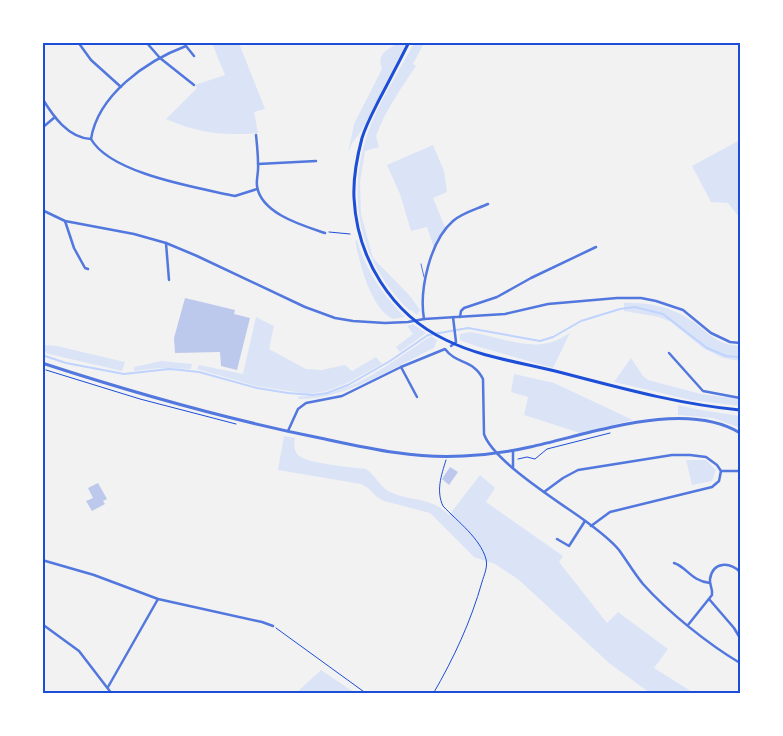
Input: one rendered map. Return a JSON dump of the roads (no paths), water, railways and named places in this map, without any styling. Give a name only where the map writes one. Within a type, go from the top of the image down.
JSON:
[{"type":"main road","points":[[409,42],[367,126],[358,159],[354,198],[356,216],[365,253],[376,276],[403,310],[433,333],[474,352],[677,402],[740,410]]},
{"type":"street","points":[[78,42],[90,60],[121,87]]},
{"type":"street","points":[[146,42],[160,58],[194,85]]},
{"type":"street","points":[[91,139],[96,120],[121,87],[160,58],[186,46],[194,56]]},
{"type":"street","points":[[42,98],[55,117],[72,132],[84,139],[91,139]]},
{"type":"street","points":[[42,128],[55,117]]},
{"type":"street","points":[[256,135],[258,189],[272,209],[280,215],[304,226],[326,233]]},
{"type":"street","points":[[91,139],[100,150],[115,160],[156,177],[235,196],[258,189]]},
{"type":"street","points":[[258,164],[316,162]]},
{"type":"street","points":[[424,319],[422,307],[424,277],[436,246],[452,222],[488,204]]},
{"type":"street","points":[[42,210],[65,221],[134,234],[166,244],[205,259],[320,313],[354,321],[385,323],[505,314],[548,304],[617,298],[641,298],[683,310],[711,333],[730,342],[740,343]]},
{"type":"street","points":[[65,221],[74,248],[85,268],[88,269]]},
{"type":"street","points":[[166,244],[169,280]]},
{"type":"street","points":[[460,317],[461,310],[464,308],[497,297],[531,278],[596,247]]},
{"type":"street","points":[[451,346],[456,342],[453,317]]},
{"type":"street","points":[[288,432],[298,409],[306,403],[342,396],[445,349],[456,358],[475,367],[479,372],[482,379],[484,434],[486,440],[496,453],[617,548],[642,583],[688,625],[740,663]]},
{"type":"street","points":[[669,354],[702,391],[740,398]]},
{"type":"street","points":[[44,364],[161,399],[288,432],[395,453],[450,456],[513,451],[655,419],[686,418],[708,421],[740,433]]},
{"type":"street","points":[[400,368],[417,397]]},
{"type":"street","points":[[513,451],[513,467]]},
{"type":"street","points":[[544,492],[578,470],[672,455],[706,457],[717,465],[721,471],[719,481],[712,487],[610,512],[591,526]]},
{"type":"street","points":[[721,471],[740,471]]},
{"type":"street","points":[[557,539],[569,546],[585,521]]},
{"type":"street","points":[[42,560],[94,575],[158,599],[256,620],[273,626]]},
{"type":"street","points":[[674,564],[678,564],[697,580],[710,583]]},
{"type":"street","points":[[688,625],[709,599],[713,591],[710,583],[712,572],[719,565],[729,564],[740,572]]},
{"type":"street","points":[[108,687],[158,599]]},
{"type":"street","points":[[709,599],[734,628],[740,638]]},
{"type":"street","points":[[42,624],[79,651],[112,694]]},
{"type":"lane","points":[[420,264],[424,277]]},
{"type":"lane","points":[[42,371],[44,364]]},
{"type":"waterway","points":[[42,355],[66,363],[124,374],[169,369],[181,370],[199,372],[257,388],[313,395],[327,393],[348,385],[390,361],[428,335],[468,328],[540,341],[553,337],[581,321],[620,309],[635,307],[663,314],[707,348],[726,356],[740,357]]}]
